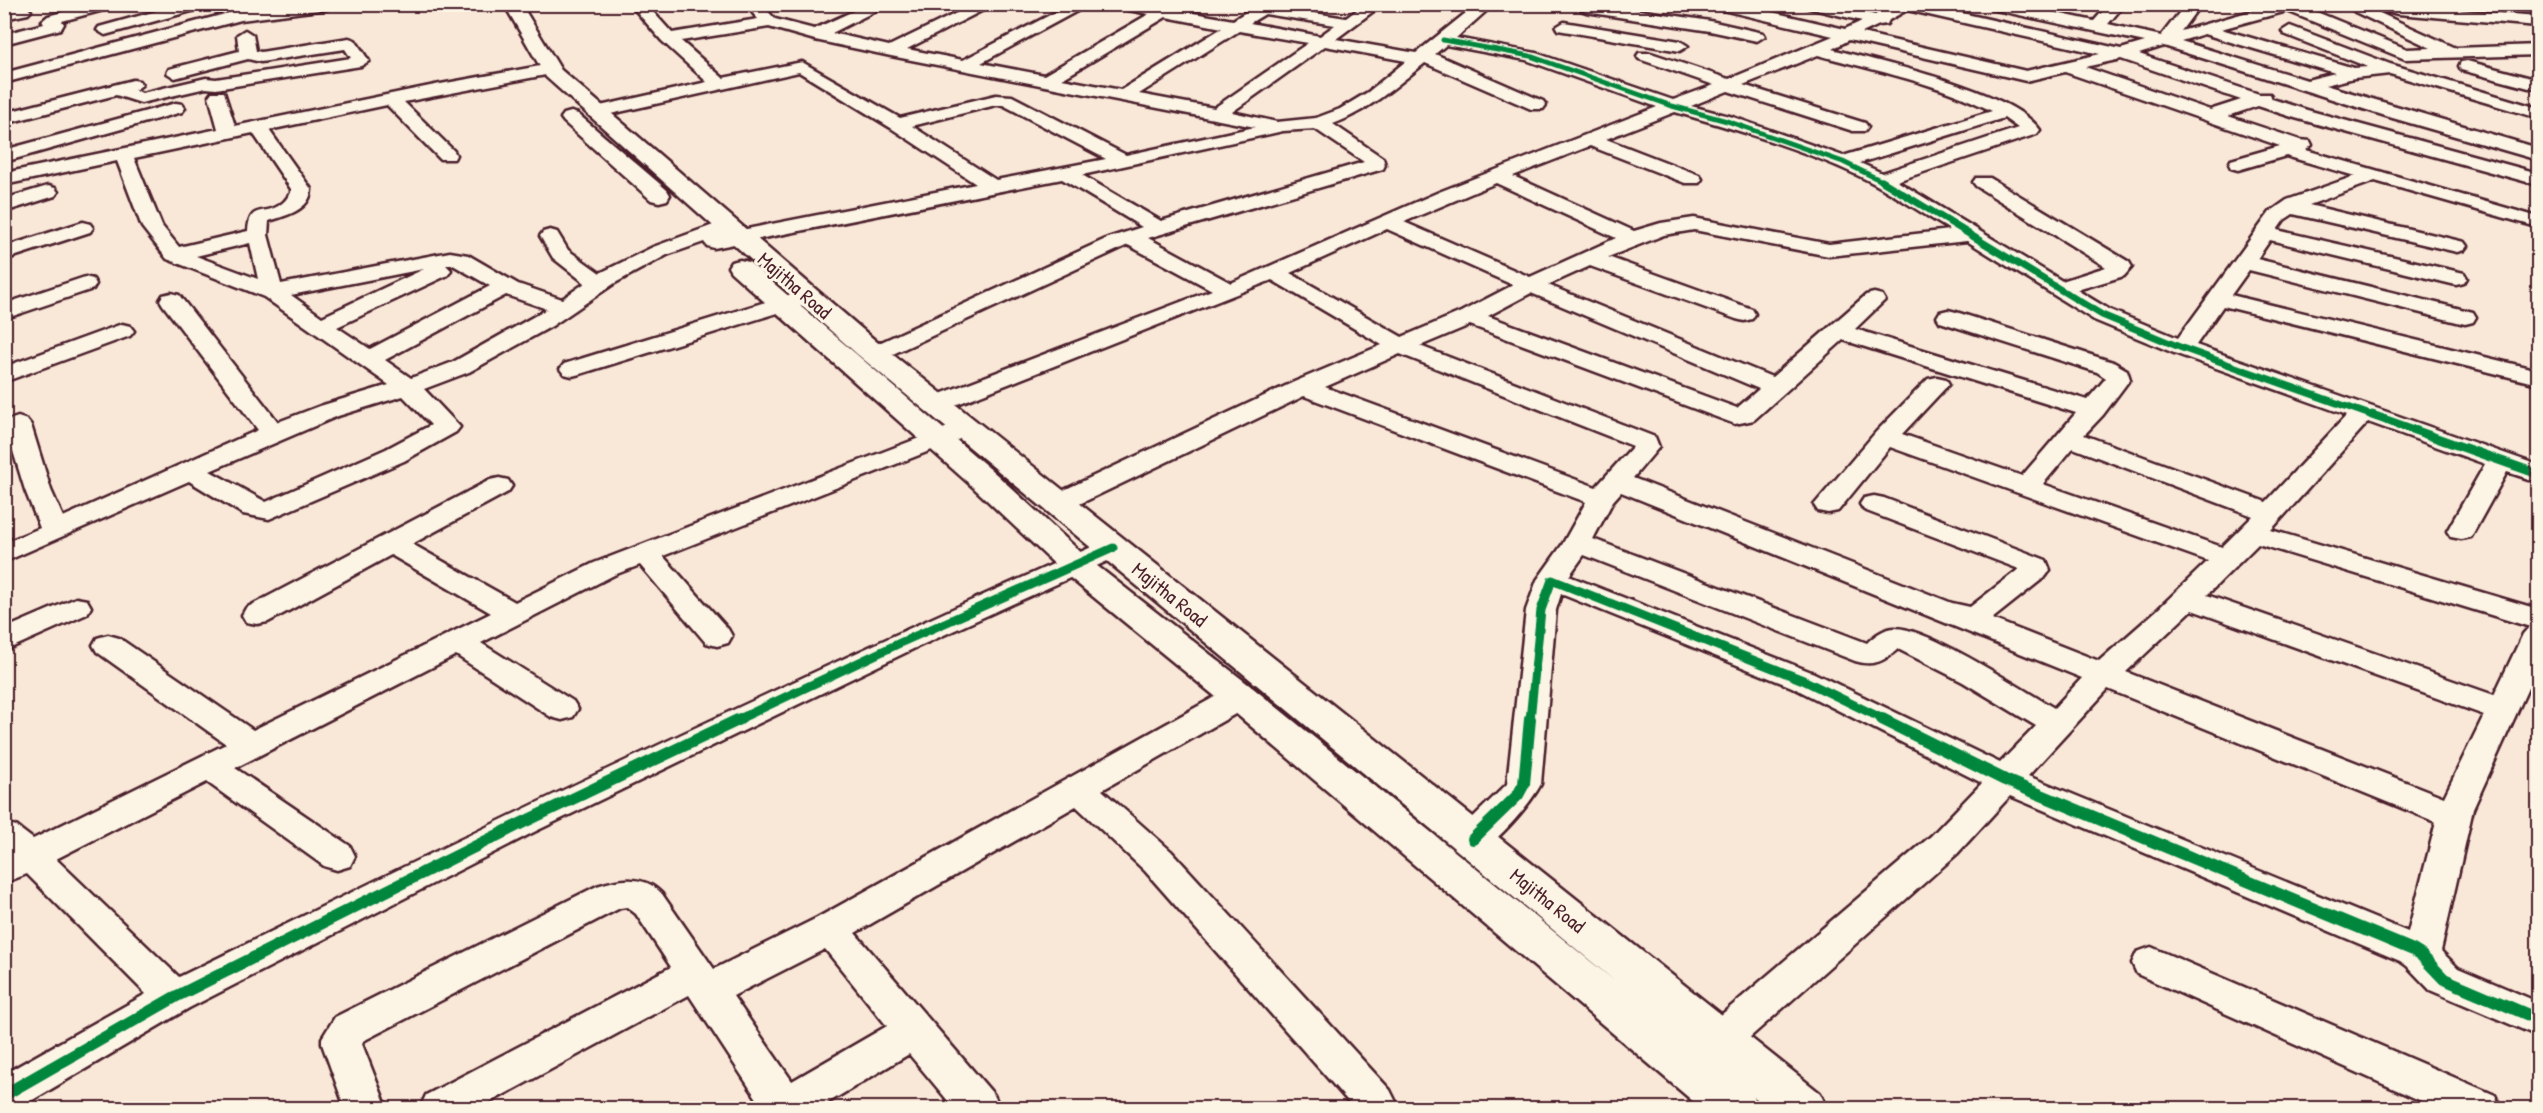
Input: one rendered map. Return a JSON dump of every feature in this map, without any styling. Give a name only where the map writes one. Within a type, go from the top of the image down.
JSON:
[{"type":"main road","name":"Majitha Road","points":[[493,4],[543,71],[597,112],[721,235],[951,434],[1059,503],[1803,1108]]},
{"type":"main road","name":"Majitha Road","points":[[512,4],[543,71],[570,118],[721,235]]},
{"type":"main road","name":"Majitha Road","points":[[795,300],[874,354],[936,404],[951,434],[985,481],[1075,565],[1240,697],[1735,1108]]},
{"type":"street","points":[[4,39],[55,26],[56,24],[50,21],[53,19],[110,4]]},
{"type":"street","points":[[105,30],[201,4]]},
{"type":"street","points":[[4,78],[240,16],[327,4]]},
{"type":"street","points":[[637,4],[668,38],[720,85]]},
{"type":"street","points":[[752,4],[770,22]]},
{"type":"street","points":[[891,51],[988,4]]},
{"type":"street","points":[[966,65],[1083,4]]},
{"type":"street","points":[[1118,4],[1422,57],[1537,105]]},
{"type":"street","points":[[1046,81],[1178,4]]},
{"type":"street","points":[[1217,114],[1376,4]]},
{"type":"street","points":[[4,554],[273,433],[329,411],[408,387],[462,367],[543,321],[599,282],[660,251],[721,235],[993,187],[1283,126],[1319,123],[1346,113],[1374,96],[1487,4]]},
{"type":"street","points":[[1715,4],[2023,76],[2122,54],[2287,6]]},
{"type":"street","points":[[1810,4],[1875,19]]},
{"type":"street","points":[[1991,4],[2038,9],[2097,27],[2165,40],[2395,113],[2538,154]]},
{"type":"street","points":[[2097,27],[2118,4]]},
{"type":"street","points":[[2165,40],[2194,4]]},
{"type":"street","points":[[2257,4],[2287,6],[2405,54],[2513,51],[2538,42]]},
{"type":"street","points":[[2385,4],[2389,8],[2427,12],[2467,22],[2513,51]]},
{"type":"street","points":[[2400,27],[2501,18],[2533,21],[2527,4]]},
{"type":"street","points":[[815,34],[876,5]]},
{"type":"street","points":[[1530,56],[1587,6],[1757,36]]},
{"type":"street","points":[[1124,96],[1267,7],[1349,23]]},
{"type":"street","points":[[2360,9],[2455,53]]},
{"type":"street","points":[[936,404],[1230,291],[1496,176],[1817,50],[1875,19],[1902,10],[2122,54],[2259,100],[2538,179]]},
{"type":"street","points":[[4,15],[23,11]]},
{"type":"street","points":[[4,156],[217,90],[361,62],[349,43],[342,14]]},
{"type":"street","points":[[240,16],[248,54]]},
{"type":"street","points":[[4,95],[240,16]]},
{"type":"street","points":[[2501,18],[2538,42]]},
{"type":"street","points":[[668,38],[770,22],[891,51],[1283,126]]},
{"type":"street","points":[[2204,29],[2354,73]]},
{"type":"street","points":[[2290,31],[2391,69],[2535,110]]},
{"type":"street","points":[[1556,34],[1680,46]]},
{"type":"street","points":[[1443,40],[1530,56],[1672,106],[1728,121],[1843,162],[1881,180],[2102,315],[2182,348],[2538,474]]},
{"type":"street","points":[[4,119],[248,54],[261,57],[349,43]]},
{"type":"street","points":[[1817,50],[1924,79],[1984,100],[2007,112],[2031,131],[1881,180]]},
{"type":"street","points":[[1645,56],[1859,127]]},
{"type":"street","points":[[2044,57],[2212,115],[2292,148],[2375,175],[2530,219]]},
{"type":"street","points":[[2212,115],[2306,85],[2354,73],[2490,64]]},
{"type":"street","points":[[4,66],[22,73]]},
{"type":"street","points":[[2467,66],[2534,82]]},
{"type":"street","points":[[597,112],[802,67],[897,124],[993,187]]},
{"type":"street","points":[[4,179],[391,99],[543,71]]},
{"type":"street","points":[[2483,96],[2534,82]]},
{"type":"street","points":[[116,89],[141,98],[206,83],[217,90],[228,133]]},
{"type":"street","points":[[391,99],[447,155]]},
{"type":"street","points":[[897,124],[996,100],[1006,100],[1124,161]]},
{"type":"street","points":[[1843,162],[2007,112]]},
{"type":"street","points":[[874,354],[1130,237],[1376,165],[1376,162],[1319,123]]},
{"type":"street","points":[[257,126],[301,189],[301,194],[288,209],[259,218],[258,235],[272,292]]},
{"type":"street","points":[[2238,164],[2359,129]]},
{"type":"street","points":[[1588,139],[1692,178]]},
{"type":"street","points":[[124,155],[152,227],[174,255],[272,292],[323,325],[408,387],[447,427],[276,508],[264,511],[253,508],[190,470]]},
{"type":"street","points":[[1065,173],[1160,228]]},
{"type":"street","points":[[2182,348],[2277,216],[2290,207],[2375,175]]},
{"type":"street","points":[[1496,176],[1634,238]]},
{"type":"street","points":[[1983,182],[2121,267],[2116,271],[2058,289]]},
{"type":"street","points":[[4,206],[48,192]]},
{"type":"street","points":[[2290,207],[2457,246]]},
{"type":"street","points":[[1388,222],[1530,285],[1775,387]]},
{"type":"street","points":[[1059,503],[1303,387],[1402,347],[1589,258],[1661,229],[1694,224],[1829,250],[1970,234]]},
{"type":"street","points":[[4,254],[83,228]]},
{"type":"street","points":[[2265,233],[2456,278]]},
{"type":"street","points":[[174,255],[258,235]]},
{"type":"street","points":[[550,236],[560,254],[599,282]]},
{"type":"street","points":[[1130,237],[1230,291]]},
{"type":"street","points":[[272,292],[446,258],[460,260],[505,287],[565,306]]},
{"type":"street","points":[[1589,258],[1744,314]]},
{"type":"street","points":[[323,325],[460,260]]},
{"type":"street","points":[[2244,262],[2465,317]]},
{"type":"street","points":[[1273,272],[1402,347],[1488,382],[1644,440],[1646,447],[1609,490],[1552,580],[1541,610],[1524,784],[1518,795],[1473,839]]},
{"type":"street","points":[[4,312],[85,284]]},
{"type":"street","points":[[369,359],[505,287]]},
{"type":"street","points":[[2218,298],[2271,313],[2362,332],[2538,377]]},
{"type":"street","points":[[171,300],[273,433]]},
{"type":"street","points":[[572,369],[795,300]]},
{"type":"street","points":[[1469,317],[1735,416],[1745,415],[1874,300]]},
{"type":"street","points":[[1948,317],[2113,371],[2118,375],[2118,379],[2094,410],[2026,488]]},
{"type":"street","points":[[4,375],[122,330]]},
{"type":"street","points":[[1839,331],[2094,410]]},
{"type":"street","points":[[1828,505],[1884,437],[1937,384]]},
{"type":"street","points":[[1303,387],[1609,490],[1714,519],[1966,616],[1977,616],[2036,570],[2032,562],[1874,504]]},
{"type":"street","points":[[1684,1067],[1720,1041],[1944,845],[2103,675],[2187,598],[2262,523],[2363,412]]},
{"type":"street","points":[[18,425],[38,490],[55,531]]},
{"type":"street","points":[[175,997],[13,853],[209,766],[604,569],[951,434]]},
{"type":"street","points":[[1884,437],[2226,558]]},
{"type":"street","points":[[2070,438],[2262,523],[2538,619]]},
{"type":"street","points":[[2461,531],[2500,460]]},
{"type":"street","points":[[256,615],[499,486]]},
{"type":"street","points":[[1714,519],[2454,815]]},
{"type":"street","points":[[1577,542],[1866,654],[1873,654],[1891,639],[1901,639],[1940,656],[2056,724]]},
{"type":"street","points":[[391,543],[514,614]]},
{"type":"street","points":[[4,1095],[175,997],[522,823],[902,642],[1113,548]]},
{"type":"street","points":[[645,553],[717,636]]},
{"type":"street","points":[[1552,580],[1803,680],[2005,780],[2421,955],[2434,972],[2444,979],[2538,1019]]},
{"type":"street","points":[[2187,598],[2504,710]]},
{"type":"street","points":[[4,641],[76,607]]},
{"type":"street","points":[[2421,955],[2454,815],[2538,634]]},
{"type":"street","points":[[457,642],[562,709]]},
{"type":"street","points":[[108,645],[251,745]]},
{"type":"street","points":[[441,1108],[702,981],[830,929],[1240,697]]},
{"type":"street","points":[[209,766],[337,856]]},
{"type":"street","points":[[1079,789],[1158,861],[1378,1108]]},
{"type":"street","points":[[366,1108],[342,1044],[342,1038],[349,1029],[610,896],[623,892],[640,894],[702,981],[785,1108],[914,1030]]},
{"type":"street","points":[[830,929],[979,1108]]},
{"type":"street","points":[[2151,963],[2481,1108]]},
{"type":"cycle path","points":[[1443,40],[1530,56],[1672,106],[1727,121],[1843,162],[1881,180],[2102,315],[2182,348],[2538,474]]},
{"type":"cycle path","points":[[4,1095],[175,997],[522,823],[902,642],[1113,548]]},
{"type":"cycle path","points":[[1473,839],[1518,795],[1524,784],[1541,610],[1552,580],[1803,680],[2005,780],[2413,950],[2421,955],[2444,979],[2538,1019]]}]
